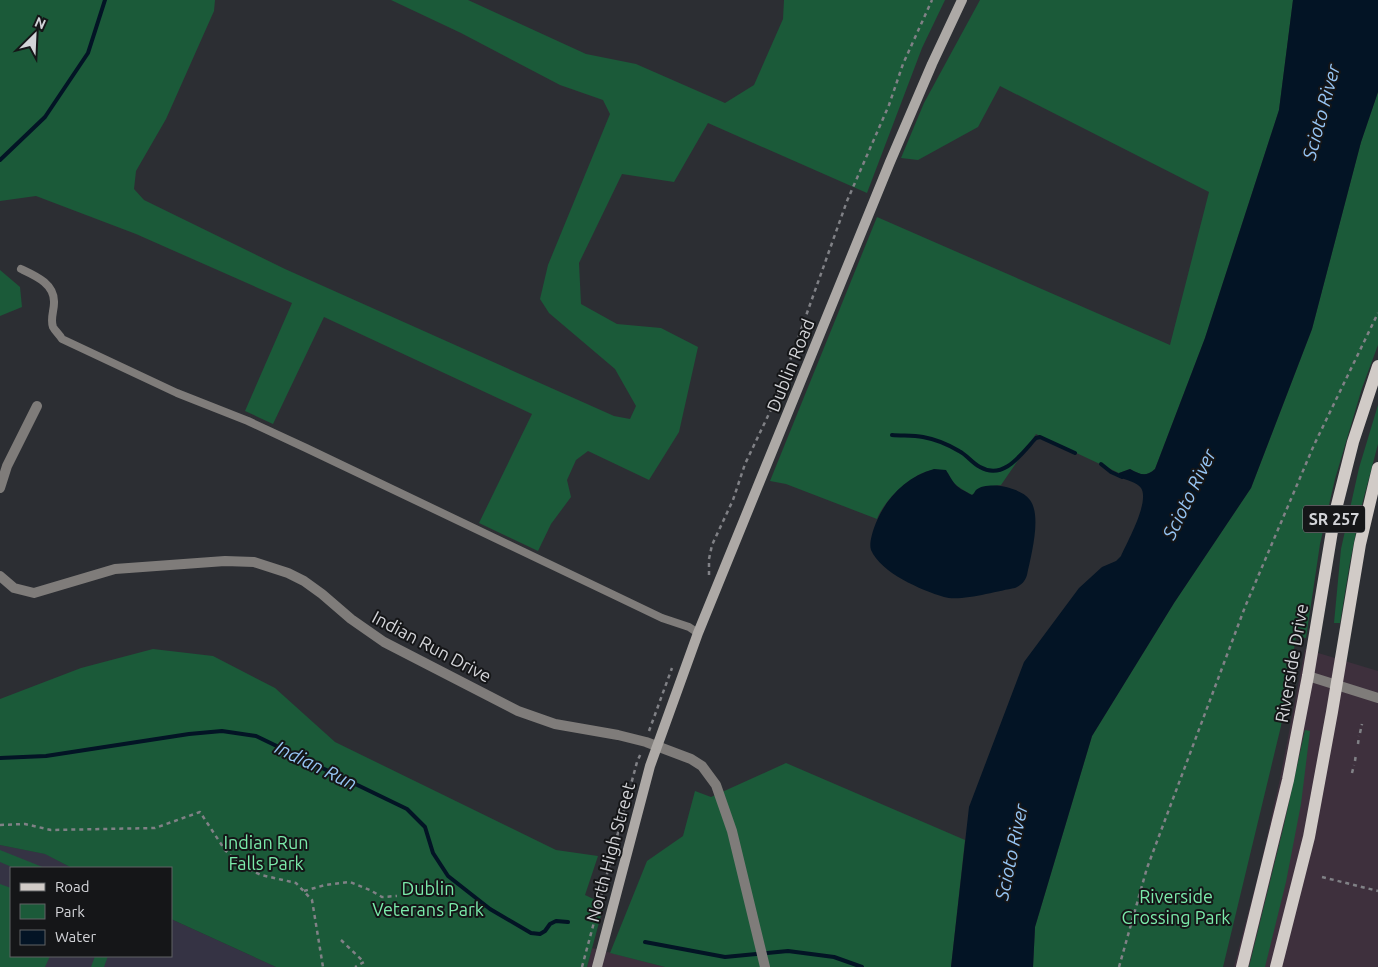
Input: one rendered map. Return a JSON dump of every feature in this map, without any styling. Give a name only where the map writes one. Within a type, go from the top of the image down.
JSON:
[{"type":"main road","name":"Dublin Road","points":[[657,745],[698,633],[886,170],[962,0]]},
{"type":"main road","name":"Riverside Drive","points":[[1242,967],[1276,832],[1308,676],[1335,513],[1353,442],[1378,366]]},
{"type":"main road","name":"SR 257","points":[[1276,967],[1309,837],[1337,685],[1360,544],[1378,468]]},
{"type":"main road","name":"North High Street","points":[[596,967],[657,745]]},
{"type":"street","points":[[0,488],[7,466],[37,406]]},
{"type":"street","name":"Indian Run Drive","points":[[0,576],[14,588],[34,593],[115,568],[225,561],[254,562],[288,573],[304,581],[351,619],[384,642],[518,711],[555,724],[618,735],[657,745],[680,754],[702,766],[716,785],[732,831],[765,967]]},
{"type":"street","points":[[1308,676],[1378,698]]},
{"type":"lane","points":[[21,269],[40,278],[51,290],[54,302],[53,326],[62,339],[176,393],[248,421],[630,603],[662,618],[689,627],[698,633]]},
{"type":"path","points":[[708,579],[712,545],[733,500],[745,464],[777,397],[847,201],[889,105],[903,64],[932,0]]},
{"type":"path","points":[[1119,967],[1147,868],[1244,607],[1314,445],[1378,314]]},
{"type":"path","points":[[582,967],[637,762],[675,661]]},
{"type":"path","points":[[1358,744],[1362,724]]},
{"type":"path","points":[[1352,773],[1356,754]]},
{"type":"path","points":[[0,824],[25,824],[50,830],[155,828],[200,812],[225,850],[241,866],[261,875],[296,883],[312,900],[323,967]]},
{"type":"path","points":[[1322,877],[1378,891]]},
{"type":"path","points":[[304,892],[325,885],[350,882],[382,897],[397,896]]},
{"type":"path","points":[[340,940],[364,962],[354,967]]},
{"type":"shaded area","points":[[1305,649],[1378,671],[1378,967],[1234,967],[1260,868],[1280,779]]},
{"type":"shaded area","points":[[0,845],[46,854],[70,867],[10,867],[10,957],[172,957],[172,919],[276,967],[0,967]]},
{"type":"shaded area","points":[[592,948],[665,967],[587,967]]},
{"type":"green space","points":[[0,0],[215,0],[214,11],[166,119],[136,171],[134,189],[144,200],[285,269],[614,416],[630,419],[636,406],[615,369],[549,313],[540,299],[548,265],[610,114],[603,100],[560,85],[461,33],[391,0],[468,0],[586,54],[636,64],[725,103],[754,85],[783,19],[784,0],[945,0],[922,48],[867,193],[708,123],[674,182],[622,174],[579,263],[581,304],[617,324],[661,328],[698,347],[679,432],[649,480],[588,451],[576,460],[567,480],[571,497],[551,524],[538,551],[479,523],[532,414],[324,317],[273,424],[245,411],[292,303],[136,234],[36,196],[0,201]]},
{"type":"green space","points":[[980,0],[1293,0],[1279,110],[1205,338],[1155,469],[1146,474],[1140,474],[1130,469],[1119,473],[1036,434],[1001,485],[982,487],[972,495],[955,484],[948,473],[939,470],[928,471],[906,483],[896,492],[877,519],[786,484],[770,481],[877,217],[1170,345],[1209,192],[1000,86],[978,127],[918,160],[901,158],[924,103]]},
{"type":"green space","name":"Riverside Crossing Park","points":[[1378,92],[1378,345],[1362,388],[1335,479],[1320,544],[1306,638],[1296,637],[1281,726],[1223,967],[1033,967],[1035,927],[1092,736],[1174,603],[1251,488],[1312,329],[1361,142]]},
{"type":"green space","points":[[0,270],[20,287],[22,307],[0,316]]},
{"type":"green space","points":[[1378,405],[1378,444],[1360,512],[1340,623],[1334,623],[1341,549],[1359,468]]},
{"type":"green space","points":[[153,649],[213,656],[275,688],[335,742],[556,850],[598,856],[585,895],[604,904],[587,967],[276,967],[172,919],[172,867],[70,867],[45,854],[0,845],[0,699],[81,668]]},
{"type":"green space","points":[[1305,730],[1310,731],[1301,804],[1286,882],[1265,967],[1249,967],[1284,825]]},
{"type":"green space","points":[[786,763],[965,840],[951,967],[665,967],[610,953],[647,861],[683,836],[695,791],[711,797]]},
{"type":"green space","points":[[0,850],[42,867],[12,867],[0,862]]},
{"type":"green space","points":[[0,884],[10,888],[10,957],[50,957],[45,967],[0,967]]},
{"type":"green space","points":[[95,957],[108,957],[104,967],[91,967]]},
{"type":"water","name":"Scioto River","points":[[1293,0],[1378,0],[1378,92],[1361,142],[1312,329],[1251,488],[1174,603],[1092,736],[1035,927],[1033,967],[951,967],[969,807],[1024,662],[1079,588],[1102,567],[1116,561],[1121,556],[1137,522],[1143,503],[1141,488],[1119,477],[1119,473],[1130,469],[1140,474],[1146,474],[1155,469],[1205,338],[1279,110]]},
{"type":"water","points":[[934,469],[946,470],[956,486],[972,495],[982,487],[1000,486],[1019,492],[1030,500],[1035,516],[1033,547],[1027,575],[1021,584],[1015,588],[969,597],[944,597],[903,580],[883,566],[876,558],[870,548],[874,528],[884,508],[905,484]]},
{"type":"waterway","points":[[0,160],[45,117],[88,53],[105,0]]},
{"type":"waterway","points":[[892,435],[919,436],[937,441],[959,451],[980,467],[989,470],[1005,468],[1036,438],[1040,437],[1075,453]]},
{"type":"waterway","points":[[1101,464],[1111,472],[1122,477]]},
{"type":"waterway","name":"Indian Run","points":[[0,758],[46,756],[189,734],[222,731],[256,736],[407,809],[425,827],[433,853],[448,876],[490,909],[531,933],[540,934],[556,921],[568,922]]},
{"type":"waterway","name":"Indian Run","points":[[645,942],[725,957],[788,951],[834,957],[862,967]]},
{"type":"park label","name":"Indian Run Falls Park","points":[[266,852]]},
{"type":"park label","name":"Dublin Veterans Park","points":[[428,898]]}]
